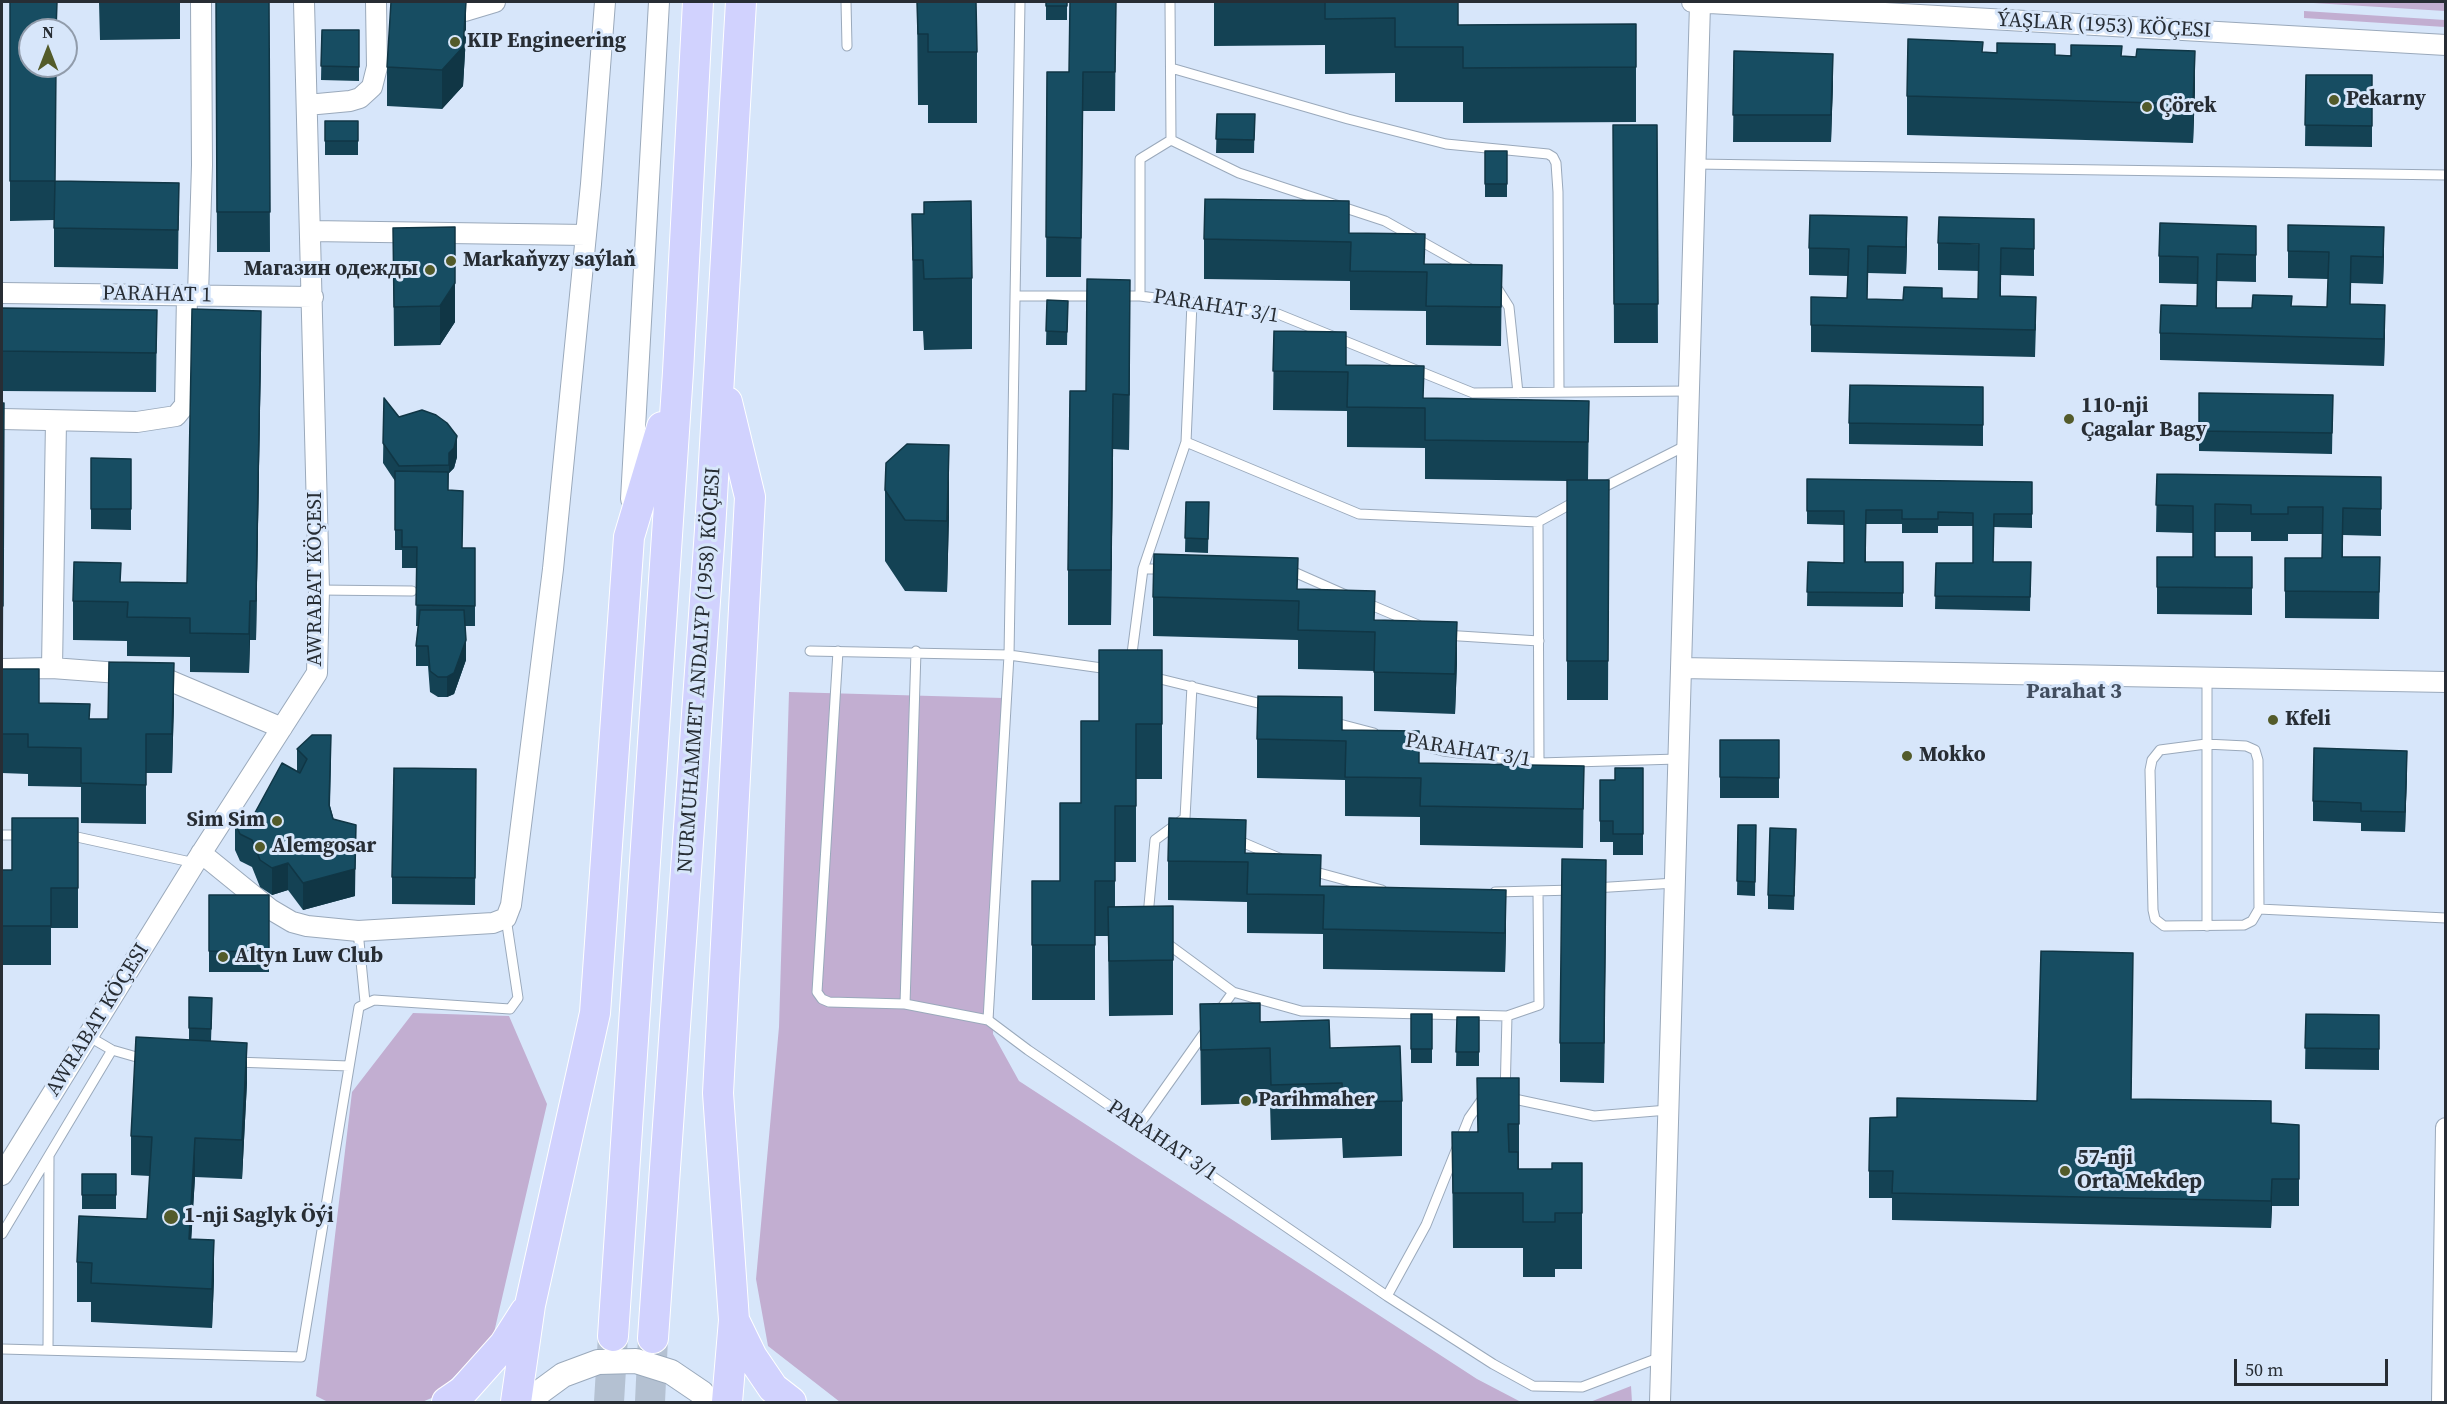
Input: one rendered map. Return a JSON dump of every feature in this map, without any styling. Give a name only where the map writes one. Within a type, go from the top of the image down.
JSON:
[{"type":"main road","name":"NURMUHAMMET ANDALYP (1958) KÖÇESI","points":[[613,1336],[678,372],[698,2]]},
{"type":"main road","name":"NURMUHAMMET ANDALYP (1958) KÖÇESI","points":[[653,1338],[711,530],[741,2]]},
{"type":"main road","points":[[516,1402],[530,1305],[595,1013],[628,537],[678,372]]},
{"type":"main road","points":[[719,373],[750,497],[718,1093],[734,1320],[727,1402]]},
{"type":"main road","points":[[447,1402],[463,1391],[504,1345],[530,1305]]},
{"type":"main road","points":[[734,1320],[752,1357],[773,1388],[791,1402]]},
{"type":"street","points":[[2,419],[137,422],[176,416],[185,405],[202,165],[201,2]]},
{"type":"street","name":"AWRABAT KÖÇESI","points":[[2,1175],[198,858],[317,673],[319,590],[304,2]]},
{"type":"street","points":[[421,13],[465,11],[495,2]]},
{"type":"street","points":[[198,858],[292,922],[325,929],[358,931],[492,923],[506,918],[511,905],[554,569],[586,236],[605,2]]},
{"type":"street","points":[[628,537],[659,2]]},
{"type":"street","points":[[1660,1402],[1695,164],[1696,3]]},
{"type":"street","name":"ÝAŞLAR (1953) KÖÇESI","points":[[1696,3],[2445,45]]},
{"type":"street","points":[[308,105],[350,101],[360,98],[372,87],[377,67],[376,8],[398,13]]},
{"type":"street","points":[[311,231],[586,236]]},
{"type":"street","name":"PARAHAT 1","points":[[2,293],[313,297]]},
{"type":"street","points":[[52,668],[56,421]]},
{"type":"street","points":[[2,669],[52,668],[159,676],[282,728]]},
{"type":"street","points":[[1681,668],[2445,681]]},
{"type":"street","points":[[2442,1402],[2445,1128]]},
{"type":"street","points":[[530,1402],[533,1397],[563,1375],[598,1362],[636,1361],[671,1372],[702,1393],[709,1402]]},
{"type":"lane","points":[[846,2],[847,45]]},
{"type":"lane","points":[[838,651],[817,992],[822,999],[829,1002],[905,1004],[987,1020],[1009,655],[1020,2]]},
{"type":"lane","points":[[1170,2],[1172,140]]},
{"type":"lane","points":[[1171,68],[1348,119],[1446,144],[1548,154],[1553,158],[1556,163],[1558,192],[1559,392]]},
{"type":"lane","points":[[1140,296],[1140,159],[1172,140]]},
{"type":"lane","points":[[1172,140],[1239,173],[1385,221],[1461,262],[1494,285],[1509,307],[1518,393]]},
{"type":"lane","points":[[1695,164],[2445,175]]},
{"type":"lane","name":"PARAHAT 3/1","points":[[1016,296],[1140,296],[1278,314],[1473,393],[1689,391]]},
{"type":"lane","points":[[1130,672],[1143,569],[1186,442],[1192,303]]},
{"type":"lane","points":[[1186,442],[1359,514],[1538,522],[1687,445]]},
{"type":"lane","points":[[1538,522],[1539,763]]},
{"type":"lane","points":[[1143,569],[1178,570]]},
{"type":"lane","points":[[1270,572],[1294,572],[1440,635],[1539,641]]},
{"type":"lane","points":[[319,590],[412,591]]},
{"type":"lane","points":[[810,651],[916,651],[1009,655],[1119,671]]},
{"type":"lane","points":[[905,1004],[916,651]]},
{"type":"lane","points":[[1140,675],[1283,710]]},
{"type":"lane","points":[[2207,678],[2207,926]]},
{"type":"lane","points":[[1185,818],[1192,686]]},
{"type":"lane","name":"PARAHAT 3/1","points":[[1317,718],[1386,736]]},
{"type":"lane","name":"PARAHAT 3/1","points":[[1398,739],[1443,751],[1539,763],[1678,759]]},
{"type":"lane","points":[[2206,744],[2246,746],[2254,750],[2258,760],[2259,909],[2252,921],[2244,925],[2164,926],[2155,919],[2152,910],[2150,770],[2152,760],[2160,750],[2206,744]]},
{"type":"lane","points":[[1185,818],[1195,822]]},
{"type":"lane","points":[[1147,929],[1155,840],[1185,818]]},
{"type":"lane","points":[[2,835],[33,835]]},
{"type":"lane","points":[[55,835],[76,835],[198,858]]},
{"type":"lane","points":[[1226,835],[1287,861]]},
{"type":"lane","points":[[1307,870],[1382,890],[1393,890]]},
{"type":"lane","points":[[1483,891],[1538,892],[1675,882]]},
{"type":"lane","points":[[1157,936],[1233,992],[1301,1011],[1507,1016],[1539,1005],[1538,892]]},
{"type":"lane","points":[[2259,909],[2445,918]]},
{"type":"lane","points":[[2,1349],[302,1357],[359,1007],[365,1002],[374,1000],[510,1009],[518,998],[506,918]]},
{"type":"lane","points":[[358,931],[365,1002]]},
{"type":"lane","points":[[1138,1125],[1233,992]]},
{"type":"lane","points":[[1504,1097],[1507,1016]]},
{"type":"lane","name":"PARAHAT 3/1","points":[[987,1020],[1387,1296],[1493,1364],[1533,1386],[1582,1387],[1661,1357]]},
{"type":"lane","points":[[88,1036],[112,1050],[141,1059],[153,1060]]},
{"type":"lane","points":[[2,1234],[112,1050]]},
{"type":"lane","points":[[222,1062],[349,1066]]},
{"type":"lane","points":[[1387,1296],[1426,1225],[1469,1118],[1481,1101],[1504,1097],[1594,1116],[1668,1110]]},
{"type":"lane","points":[[48,1350],[49,1154]]},
{"type":"shaded area","points":[[2297,2],[2445,2],[2445,11]]},
{"type":"shaded area","points":[[2304,11],[2445,20],[2445,27],[2304,18]]},
{"type":"shaded area","points":[[789,692],[1003,698],[993,1034],[1019,1081],[1477,1379],[1521,1402],[840,1402],[768,1346],[756,1279],[779,1027]]},
{"type":"shaded area","points":[[413,1013],[509,1016],[547,1104],[493,1337],[434,1397],[422,1402],[328,1402],[316,1396],[352,1092]]},
{"type":"shaded area","points":[[1631,1386],[1632,1402],[1590,1402]]},
{"type":"building","points":[[10,2],[57,2],[56,18],[18,18],[18,78],[56,78],[55,181],[10,181]]},
{"type":"building","points":[[216,2],[269,2],[270,212],[217,212]]},
{"type":"building","points":[[391,2],[466,2],[463,47],[442,70],[387,67]]},
{"type":"building","points":[[917,2],[976,2],[977,52],[928,52],[928,34],[918,34]]},
{"type":"building","points":[[1046,2],[1067,2],[1067,6],[1046,6]]},
{"type":"building","points":[[1070,2],[1116,2],[1115,72],[1083,72],[1081,238],[1046,237],[1047,72],[1069,72]]},
{"type":"building","points":[[1325,2],[1458,2],[1458,25],[1636,24],[1636,67],[1463,68],[1463,47],[1395,47],[1395,18],[1325,19]]},
{"type":"building","points":[[322,30],[359,30],[359,67],[321,66]]},
{"type":"building","points":[[1908,39],[1983,42],[1982,52],[1997,53],[1997,43],[2055,44],[2055,55],[2071,56],[2071,45],[2122,46],[2121,56],[2136,57],[2137,49],[2195,51],[2193,104],[1907,96]]},
{"type":"building","points":[[1734,51],[1833,54],[1831,115],[1733,115]]},
{"type":"building","points":[[2306,75],[2372,75],[2372,126],[2305,125]]},
{"type":"building","points":[[1217,114],[1255,114],[1254,140],[1216,139]]},
{"type":"building","points":[[325,121],[358,121],[358,141],[325,141]]},
{"type":"building","points":[[1613,125],[1657,125],[1658,304],[1614,304]]},
{"type":"building","points":[[1485,151],[1507,151],[1507,184],[1485,184]]},
{"type":"building","points":[[55,181],[179,183],[178,230],[54,228]]},
{"type":"building","points":[[1205,199],[1349,201],[1349,233],[1425,234],[1424,264],[1502,265],[1501,307],[1426,306],[1427,272],[1350,271],[1351,242],[1204,239]]},
{"type":"building","points":[[971,201],[972,278],[924,279],[923,260],[913,260],[912,214],[924,214],[924,202]]},
{"type":"building","points":[[1810,215],[1907,217],[1906,247],[1868,246],[1867,299],[1903,300],[1904,287],[1942,288],[1942,298],[1978,299],[1979,244],[1938,243],[1939,217],[2034,219],[2034,249],[2001,248],[2000,296],[2036,297],[2035,330],[1811,325],[1811,297],[1847,298],[1849,249],[1809,248]]},
{"type":"building","points":[[2160,223],[2256,226],[2256,255],[2217,254],[2216,308],[2252,308],[2253,295],[2292,296],[2291,306],[2327,307],[2329,252],[2288,251],[2288,225],[2384,227],[2383,257],[2351,256],[2350,304],[2385,305],[2384,339],[2160,333],[2161,305],[2197,306],[2198,257],[2159,256]]},
{"type":"building","points":[[455,227],[455,283],[440,306],[394,307],[393,228]]},
{"type":"building","points":[[1087,279],[1130,280],[1129,395],[1113,394],[1111,570],[1068,570],[1070,391],[1086,391]]},
{"type":"building","points":[[1047,300],[1068,301],[1067,332],[1046,331]]},
{"type":"building","points":[[2,308],[157,310],[156,353],[2,351]]},
{"type":"building","points":[[192,309],[261,311],[256,601],[250,601],[249,634],[190,633],[190,618],[127,617],[128,602],[73,601],[74,562],[121,563],[120,582],[187,583]]},
{"type":"building","points":[[1274,331],[1346,332],[1346,365],[1424,366],[1423,398],[1589,401],[1588,442],[1425,440],[1425,408],[1347,407],[1348,372],[1273,371]]},
{"type":"building","points":[[1850,385],[1983,387],[1983,425],[1849,423]]},
{"type":"building","points":[[2199,393],[2333,395],[2332,433],[2199,431]]},
{"type":"building","points":[[384,398],[399,417],[422,410],[436,415],[447,423],[457,436],[454,448],[449,453],[449,465],[399,466],[383,443]]},
{"type":"building","points":[[2,403],[4,403],[3,606],[2,606]]},
{"type":"building","points":[[907,444],[949,445],[947,521],[905,520],[885,490],[886,463]]},
{"type":"building","points":[[91,458],[131,459],[131,509],[91,509]]},
{"type":"building","points":[[395,471],[448,472],[448,490],[463,491],[462,548],[475,548],[475,606],[416,605],[417,547],[402,547],[402,530],[395,530]]},
{"type":"building","points":[[2157,474],[2381,477],[2381,509],[2343,508],[2342,557],[2380,557],[2379,592],[2285,591],[2285,558],[2322,558],[2323,507],[2288,507],[2288,514],[2251,514],[2251,505],[2215,504],[2215,557],[2252,557],[2252,588],[2157,587],[2157,557],[2193,557],[2193,506],[2156,505]]},
{"type":"building","points":[[1807,479],[2032,482],[2032,514],[1994,514],[1993,562],[2031,562],[2030,597],[1935,596],[1936,563],[1973,563],[1973,513],[1938,512],[1938,519],[1902,519],[1902,510],[1866,510],[1865,562],[1903,562],[1903,593],[1807,592],[1808,562],[1844,563],[1844,511],[1807,511]]},
{"type":"building","points":[[1567,480],[1609,480],[1608,661],[1567,661]]},
{"type":"building","points":[[1186,502],[1209,502],[1208,539],[1185,538]]},
{"type":"building","points":[[1154,554],[1298,558],[1297,589],[1375,591],[1374,620],[1457,622],[1455,674],[1374,672],[1375,632],[1298,630],[1299,601],[1153,597]]},
{"type":"building","points":[[420,610],[464,610],[466,640],[454,673],[447,677],[438,677],[430,671],[428,646],[416,646]]},
{"type":"building","points":[[1099,650],[1162,650],[1162,724],[1136,724],[1136,806],[1115,806],[1115,881],[1095,881],[1095,945],[1032,945],[1032,881],[1060,881],[1060,803],[1081,803],[1081,721],[1099,721]]},
{"type":"building","points":[[109,662],[174,663],[172,734],[146,734],[146,785],[81,783],[81,748],[28,747],[28,734],[2,734],[2,669],[39,669],[39,703],[90,704],[89,719],[108,719]]},
{"type":"building","points":[[1258,696],[1342,697],[1342,730],[1419,731],[1419,763],[1584,766],[1583,809],[1420,806],[1421,778],[1345,777],[1346,741],[1257,739]]},
{"type":"building","points":[[312,735],[331,735],[329,805],[333,819],[356,825],[355,869],[303,883],[288,863],[272,868],[260,860],[252,840],[240,834],[235,823],[241,814],[251,820],[282,763],[300,773],[307,759],[297,749]]},
{"type":"building","points":[[1720,740],[1779,740],[1779,778],[1720,777]]},
{"type":"building","points":[[2314,748],[2407,751],[2405,812],[2361,811],[2361,803],[2313,801]]},
{"type":"building","points":[[394,768],[476,769],[475,878],[392,877]]},
{"type":"building","points":[[1615,768],[1643,768],[1643,834],[1613,834],[1613,821],[1600,821],[1600,780],[1615,780]]},
{"type":"building","points":[[12,818],[78,818],[78,888],[51,888],[51,926],[2,926],[2,870],[12,870]]},
{"type":"building","points":[[1169,818],[1246,820],[1245,853],[1321,855],[1320,886],[1506,890],[1505,933],[1323,929],[1324,895],[1247,894],[1248,862],[1168,861]]},
{"type":"building","points":[[1738,825],[1756,825],[1755,882],[1737,881]]},
{"type":"building","points":[[1770,828],[1796,829],[1794,896],[1768,895]]},
{"type":"building","points":[[1562,859],[1606,860],[1604,1043],[1560,1043]]},
{"type":"building","points":[[209,895],[269,895],[269,952],[209,951]]},
{"type":"building","points":[[1173,906],[1173,960],[1109,961],[1108,907]]},
{"type":"building","points":[[2041,951],[2133,953],[2131,1099],[2271,1101],[2271,1123],[2299,1125],[2299,1179],[2272,1179],[2271,1201],[1892,1193],[1893,1171],[1869,1171],[1870,1118],[1897,1117],[1897,1098],[2037,1101]]},
{"type":"building","points":[[189,997],[212,998],[211,1029],[189,1028]]},
{"type":"building","points":[[1260,1003],[1260,1022],[1329,1020],[1330,1048],[1400,1046],[1402,1101],[1343,1102],[1342,1083],[1271,1085],[1270,1048],[1201,1050],[1200,1004]]},
{"type":"building","points":[[1411,1014],[1432,1014],[1432,1049],[1411,1049]]},
{"type":"building","points":[[2306,1014],[2379,1015],[2379,1049],[2305,1048]]},
{"type":"building","points":[[1457,1017],[1479,1017],[1479,1052],[1456,1052]]},
{"type":"building","name":"1-nji Saglyk Öýi","points":[[136,1037],[247,1043],[242,1140],[195,1138],[189,1239],[214,1240],[212,1289],[91,1283],[92,1263],[77,1262],[79,1216],[147,1219],[152,1137],[131,1136]]},
{"type":"building","points":[[1477,1078],[1519,1078],[1519,1124],[1508,1124],[1509,1152],[1518,1152],[1518,1169],[1552,1169],[1552,1163],[1582,1163],[1582,1213],[1555,1213],[1555,1222],[1523,1222],[1523,1193],[1453,1193],[1452,1132],[1478,1132]]},
{"type":"building","points":[[82,1174],[116,1174],[116,1195],[82,1195]]},
{"type":"tunnel","points":[[609,1402],[613,1336]]},
{"type":"tunnel","points":[[650,1402],[653,1338]]},
{"type":"place","name":"KIP Engineering","points":[[455,42]]},
{"type":"place","name":"Pekarny","points":[[2334,100]]},
{"type":"place","name":"Çörek","points":[[2147,107]]},
{"type":"place","name":"Markaňyzy saýlaň","points":[[451,261]]},
{"type":"place","name":"Магазин одежды","points":[[430,270]]},
{"type":"place","name":"110-nji Çagalar Bagy","points":[[2069,419]]},
{"type":"place","name":"Kfeli","points":[[2273,720]]},
{"type":"place","name":"Mokko","points":[[1907,756]]},
{"type":"place","name":"Sim Sim","points":[[277,821]]},
{"type":"place","name":"Alemgosar","points":[[260,847]]},
{"type":"place","name":"Altyn Luw Club","points":[[223,957]]},
{"type":"place","name":"Parihmaher","points":[[1246,1101]]},
{"type":"place","name":"57-nji Orta Mekdep","points":[[2065,1171]]},
{"type":"place","name":"1-nji Saglyk Öýi","points":[[171,1217]]},
{"type":"district","name":"Parahat 3","points":[[2074,692]]}]
